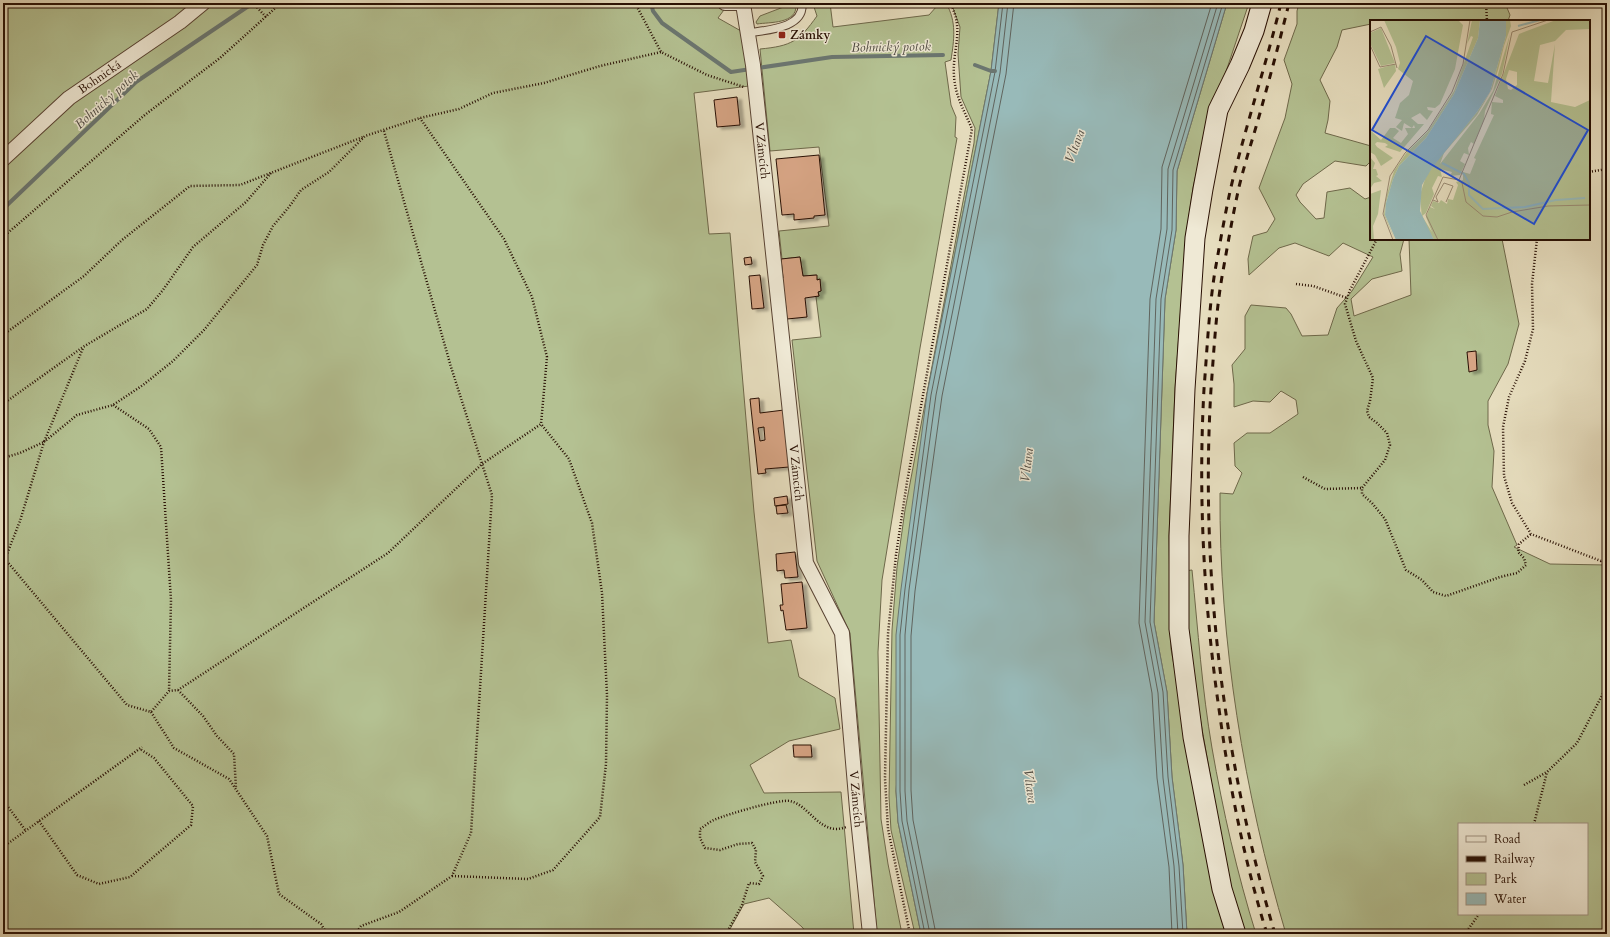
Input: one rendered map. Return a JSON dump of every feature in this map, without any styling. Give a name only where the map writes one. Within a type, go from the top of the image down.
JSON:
[{"type":"main road","points":[[1236,934],[1222,889],[1193,737],[1179,629],[1178,536],[1185,389],[1196,238],[1202,189],[1218,110],[1246,51],[1262,3]]},
{"type":"street","name":"Bohnická","points":[[3,159],[69,98],[180,22],[203,3]]},
{"type":"street","points":[[725,3],[744,4]]},
{"type":"street","name":"V Zámcích","points":[[744,4],[756,90],[806,563],[842,633],[858,822],[870,934]]},
{"type":"lane","points":[[748,33],[787,26],[797,19],[803,7],[802,3]]},
{"type":"path","points":[[253,3],[266,17]]},
{"type":"path","points":[[3,237],[146,114],[220,58],[281,3]]},
{"type":"path","points":[[635,3],[661,52],[707,75],[756,90]]},
{"type":"path","points":[[910,934],[888,829],[885,778],[888,634],[896,555],[907,482],[972,130],[958,96],[954,76],[958,33],[953,9],[950,3]]},
{"type":"path","points":[[1486,3],[1487,20]]},
{"type":"path","points":[[3,335],[84,276],[122,240],[190,186],[240,185],[365,136],[420,118],[459,109],[493,93],[544,83],[600,66],[661,52]]},
{"type":"path","points":[[420,118],[504,238],[532,297],[547,357],[541,424],[569,459],[592,523],[602,593],[607,695],[606,764],[600,817],[553,870],[528,879],[452,876]]},
{"type":"path","points":[[355,934],[361,926],[399,912],[452,876],[471,833],[492,495],[451,367],[384,131]]},
{"type":"path","points":[[3,458],[20,453],[44,442],[77,415],[113,404],[143,385],[173,361],[204,330],[257,264],[263,245],[273,226],[301,190],[329,172],[365,136]]},
{"type":"path","points":[[1590,172],[1607,169]]},
{"type":"path","points":[[3,404],[83,347],[147,309],[163,290],[194,247],[246,202],[271,173]]},
{"type":"path","points":[[1376,240],[1345,304],[1356,341],[1373,378],[1367,411],[1369,418],[1377,423],[1387,433],[1390,445],[1385,460],[1362,488],[1362,494],[1386,519],[1406,570],[1422,580],[1433,592],[1446,596],[1500,577],[1517,573],[1526,565],[1524,558],[1518,552],[1519,544],[1531,534]]},
{"type":"path","points":[[1537,240],[1532,284],[1533,329],[1525,361],[1509,397],[1503,427],[1504,476],[1512,504],[1531,534],[1601,561],[1607,558]]},
{"type":"path","points":[[1296,284],[1313,286],[1347,298]]},
{"type":"path","points":[[4,560],[20,521],[44,442],[83,347]]},
{"type":"path","points":[[113,404],[149,429],[161,447],[171,600],[169,691],[151,712]]},
{"type":"path","points":[[169,691],[178,690],[388,553],[482,464],[541,424]]},
{"type":"path","points":[[1303,477],[1324,489],[1362,488]]},
{"type":"path","points":[[3,553],[4,560],[127,705],[151,712],[174,748],[229,779],[268,836],[279,894],[321,924],[327,934]]},
{"type":"path","points":[[1524,785],[1547,772],[1577,743],[1607,686]]},
{"type":"path","points":[[178,690],[203,716],[217,736],[234,754],[236,789]]},
{"type":"path","points":[[3,847],[141,748],[154,758],[192,806],[191,824],[130,877],[99,884],[77,875],[39,822]]},
{"type":"path","points":[[1534,823],[1547,772]]},
{"type":"path","points":[[3,800],[26,831]]},
{"type":"path","points":[[726,934],[742,905],[748,883],[759,884],[763,876],[755,862],[756,850],[752,843],[738,844],[720,850],[705,848],[700,838],[700,829],[715,819],[774,802],[791,801],[800,806],[822,825],[838,830],[858,822]]},
{"type":"path","points":[[1465,934],[1478,915]]},
{"type":"green space","points":[[3,3],[729,3],[718,18],[741,31],[749,86],[694,93],[709,234],[730,233],[754,512],[768,643],[791,640],[799,677],[835,698],[840,729],[789,741],[750,765],[764,793],[841,792],[854,934],[808,934],[769,898],[744,904],[728,934],[3,934]]},
{"type":"green space","points":[[794,3],[796,5],[795,11],[788,19],[757,24],[756,22],[760,16]]},
{"type":"green space","points":[[817,3],[830,3],[833,27],[929,15],[937,6],[935,3],[946,3],[952,17],[954,31],[951,60],[945,62],[951,105],[956,117],[955,137],[957,138],[920,348],[882,580],[878,652],[881,819],[902,934],[877,934],[850,633],[817,561],[792,340],[821,337],[816,297],[819,296],[818,292],[821,291],[820,280],[817,280],[816,275],[803,276],[800,257],[782,259],[779,231],[829,226],[819,147],[770,151],[760,49],[787,44],[799,37],[817,16],[814,7]]},
{"type":"green space","points":[[951,3],[999,3],[991,71],[927,394],[896,791],[898,822],[921,934],[915,934],[891,830],[889,797],[892,630],[897,567],[905,510],[974,143],[975,128],[961,97],[958,54],[960,27]]},
{"type":"green space","points":[[1227,3],[1249,3],[1204,137],[1193,188],[1186,237],[1175,389],[1169,536],[1171,649],[1213,877],[1229,934],[1187,934],[1183,865],[1172,777],[1167,692],[1154,622],[1165,299],[1176,230],[1177,171]]},
{"type":"green space","points":[[1299,3],[1505,3],[1510,15],[1508,20],[1370,20],[1370,24],[1342,30],[1337,47],[1320,80],[1330,101],[1325,133],[1370,146],[1370,162],[1366,166],[1335,161],[1303,184],[1296,195],[1300,202],[1316,219],[1324,218],[1327,192],[1350,188],[1365,199],[1370,197],[1370,240],[1404,240],[1400,254],[1402,271],[1372,279],[1351,299],[1354,316],[1411,295],[1409,240],[1502,240],[1519,324],[1508,364],[1488,401],[1488,425],[1494,451],[1492,487],[1517,545],[1514,547],[1550,564],[1607,565],[1607,934],[1286,934],[1271,881],[1258,826],[1246,771],[1237,716],[1229,660],[1224,604],[1220,493],[1233,494],[1242,473],[1235,466],[1234,443],[1247,433],[1270,433],[1298,414],[1296,400],[1281,391],[1270,402],[1253,401],[1234,407],[1232,365],[1245,349],[1245,316],[1251,305],[1286,308],[1291,314],[1302,336],[1328,335],[1337,308],[1352,291],[1373,257],[1343,243],[1329,256],[1295,243],[1279,248],[1249,275],[1248,259],[1253,236],[1267,232],[1275,219],[1259,188],[1285,118],[1292,84],[1284,60],[1297,24],[1297,11]]},
{"type":"green space","points":[[1192,570],[1203,682],[1212,748],[1231,842],[1256,934],[1242,934],[1229,882],[1189,655],[1184,571]]},
{"type":"water","name":"Vltava","points":[[999,3],[1227,3],[1177,171],[1176,230],[1165,299],[1154,622],[1167,692],[1172,777],[1183,865],[1187,934],[921,934],[898,822],[896,791],[896,635],[901,589],[927,394],[991,71]]},
{"type":"building","points":[[737,97],[740,125],[717,127],[714,100]]},
{"type":"building","points":[[819,155],[825,215],[814,216],[814,218],[794,220],[794,214],[782,215],[776,159]]},
{"type":"building","points":[[751,257],[752,264],[745,265],[744,258]]},
{"type":"building","points":[[800,257],[803,276],[817,275],[817,280],[820,279],[821,291],[818,292],[819,296],[805,298],[807,317],[787,319],[785,300],[782,300],[780,279],[783,278],[781,259]]},
{"type":"building","points":[[760,275],[764,308],[752,309],[749,276]]},
{"type":"building","points":[[1476,351],[1477,370],[1469,372],[1467,352]]},
{"type":"building","points":[[759,398],[760,413],[784,410],[789,467],[765,469],[766,473],[758,474],[750,399]],"holes":[[[764,427],[765,440],[760,441],[758,428]]]},
{"type":"building","points":[[787,496],[788,504],[775,506],[774,498]]},
{"type":"building","points":[[786,505],[788,513],[777,514],[776,506]]},
{"type":"building","points":[[795,552],[798,577],[785,578],[784,570],[777,571],[776,554]]},
{"type":"building","points":[[802,582],[807,628],[786,630],[783,610],[781,611],[780,605],[783,605],[781,584]]},
{"type":"building","points":[[793,745],[811,745],[812,757],[794,757]]},
{"type":"waterway","name":"Bohnický potok","points":[[3,209],[136,82],[253,3]]},
{"type":"waterway","name":"Bohnický potok","points":[[651,3],[653,11],[662,23],[731,72],[832,57],[943,55]]},
{"type":"waterway","name":"Bohnický potok","points":[[975,65],[995,71]]},
{"type":"railway","points":[[1267,934],[1239,826],[1228,771],[1214,675],[1206,594],[1202,512],[1202,430],[1208,330],[1215,271],[1231,187],[1281,3]]},
{"type":"railway","points":[[1275,934],[1257,868],[1242,801],[1229,733],[1219,664],[1209,526],[1208,457],[1214,345],[1223,271],[1239,187],[1289,3]]},
{"type":"place","name":"Zámky","points":[[782,35]]}]
